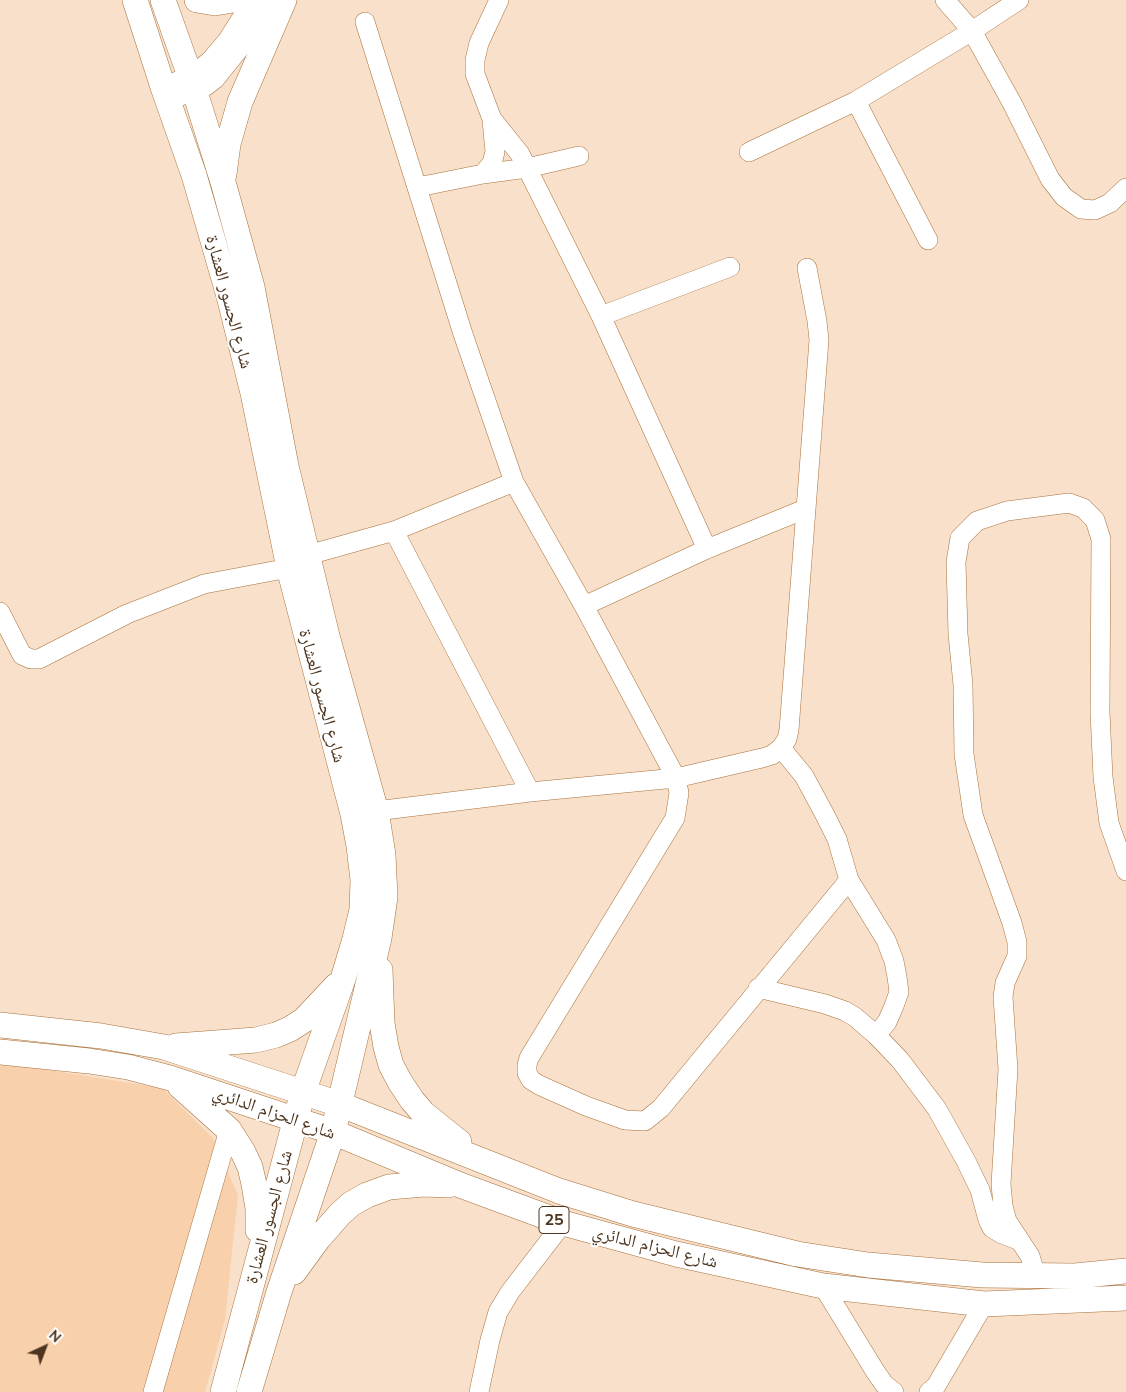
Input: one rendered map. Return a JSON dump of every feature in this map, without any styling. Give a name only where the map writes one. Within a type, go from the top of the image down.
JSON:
[{"type":"main road","name":"شارع الجسور العشارة","points":[[136,0],[165,94],[197,184],[229,296],[253,393],[299,561],[353,814],[363,880],[362,910],[343,979],[303,1092],[223,1392]]},
{"type":"main road","name":"شارع الجسور العشارة","points":[[163,0],[193,84],[252,287],[286,466],[299,561],[326,636],[376,811],[383,854],[385,897],[379,938],[333,1132],[279,1292],[249,1392]]},
{"type":"main road","points":[[197,0],[215,3],[233,0]]},
{"type":"main road","points":[[223,182],[228,144],[235,115],[284,0]]},
{"type":"main road","points":[[379,938],[382,1023],[391,1065],[408,1094],[423,1113],[454,1139],[488,1162]]},
{"type":"main road","points":[[164,1047],[256,1040],[290,1030],[304,1020],[343,979]]},
{"type":"main road","name":"شارع الحزام الدائري","points":[[0,1025],[101,1036],[164,1047],[339,1104],[559,1191],[633,1214],[797,1254],[868,1265],[982,1275],[1075,1276],[1126,1271]]},
{"type":"main road","name":"شارع الحزام الدائري","points":[[0,1052],[89,1061],[128,1067],[170,1078],[333,1132],[460,1185],[564,1223],[676,1254],[823,1286],[984,1304],[1126,1298]]},
{"type":"main road","points":[[170,1078],[229,1130],[243,1152],[250,1167],[258,1208],[257,1263]]},
{"type":"main road","points":[[279,1292],[318,1239],[351,1204],[367,1195],[389,1188],[424,1184],[460,1185]]},
{"type":"street","points":[[193,84],[200,70],[217,53],[240,22],[253,0]]},
{"type":"street","points":[[165,94],[193,84],[215,80],[232,60],[269,0]]},
{"type":"street","points":[[483,174],[492,163],[495,152],[492,119],[475,74],[475,60],[479,43],[499,0]]},
{"type":"street","points":[[944,0],[972,31],[1012,103],[1050,179],[1064,197],[1082,210],[1095,210],[1110,203],[1126,188]]},
{"type":"street","points":[[749,152],[856,101],[972,31],[1019,0]]},
{"type":"street","points":[[365,22],[464,334],[514,482],[584,606],[676,778],[679,793],[675,818],[529,1058],[527,1073],[531,1080],[586,1106],[624,1120],[645,1121],[661,1108],[758,988],[849,880]]},
{"type":"street","points":[[856,101],[928,240]]},
{"type":"street","points":[[492,119],[520,154],[601,316],[707,549]]},
{"type":"street","points":[[418,187],[483,174],[527,168],[579,156]]},
{"type":"street","points":[[601,316],[730,267]]},
{"type":"street","points":[[376,811],[530,792],[676,778],[772,756],[781,748],[787,739],[789,730],[819,340],[807,268]]},
{"type":"street","points":[[0,612],[22,655],[31,659],[39,659],[127,614],[204,584],[299,561],[394,531],[514,482]]},
{"type":"street","points":[[1036,1276],[1030,1256],[1007,1221],[1000,1184],[1008,1069],[1003,997],[1005,983],[1017,956],[1017,942],[973,815],[964,754],[963,685],[958,634],[956,562],[960,538],[977,521],[1006,512],[1069,503],[1082,508],[1095,520],[1101,538],[1100,712],[1103,777],[1109,823],[1126,871]]},
{"type":"street","points":[[584,606],[707,549],[805,509]]},
{"type":"street","points":[[394,531],[530,792]]},
{"type":"street","points":[[781,748],[804,776],[825,815],[837,840],[849,880],[886,940],[894,961],[899,992],[887,1022],[876,1035]]},
{"type":"street","points":[[758,988],[825,1004],[845,1011],[876,1035],[900,1060],[937,1108],[980,1190],[992,1228],[1018,1240]]},
{"type":"street","points":[[153,1392],[229,1130]]},
{"type":"street","points":[[479,1392],[498,1312],[510,1292],[564,1223]]},
{"type":"street","points":[[823,1286],[875,1371],[884,1384],[894,1392]]},
{"type":"street","points":[[929,1392],[936,1386],[984,1304]]},
{"type":"shaded area","points":[[0,1065],[16,1065],[162,1088],[213,1138],[238,1195],[225,1320],[205,1392],[0,1392]]}]
